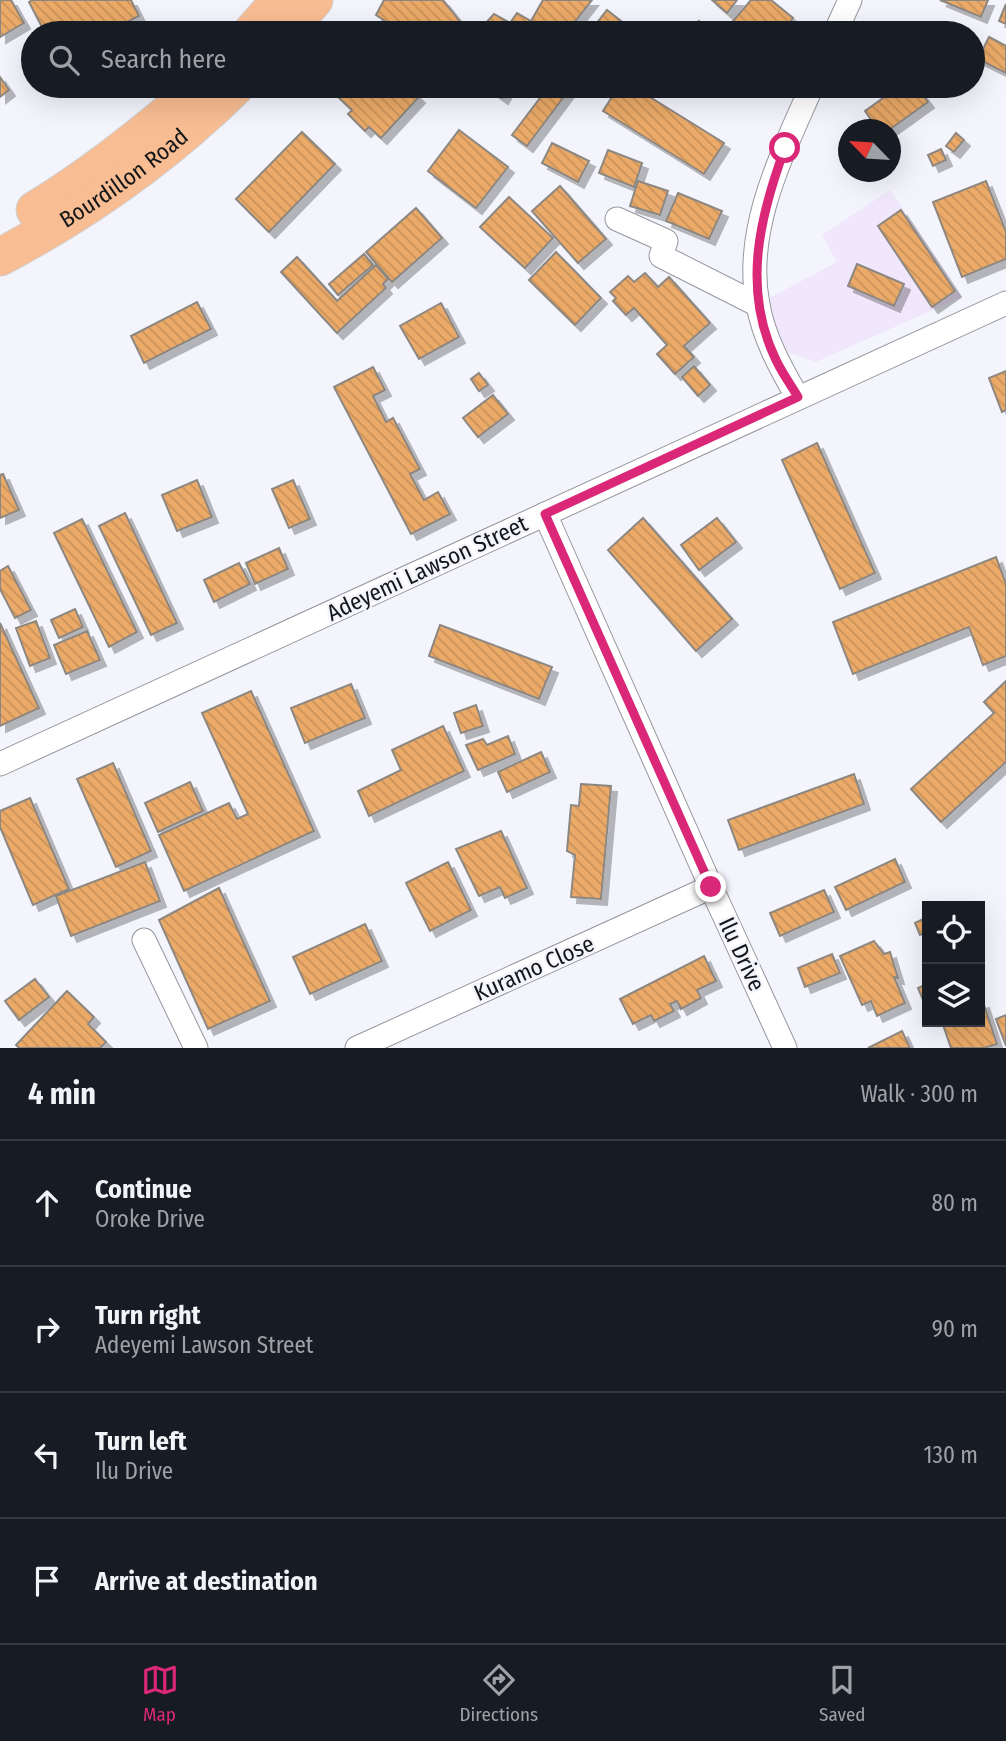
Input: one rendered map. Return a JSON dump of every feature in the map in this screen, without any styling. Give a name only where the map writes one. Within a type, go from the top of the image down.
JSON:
[{"type":"main road","points":[[262,21],[281,0]]},
{"type":"main road","points":[[296,21],[314,0]]},
{"type":"main road","name":"Bourdillon Road","points":[[0,230],[100,168],[185,98]]},
{"type":"main road","name":"Bourdillon Road","points":[[0,257],[93,204],[180,137],[223,98]]},
{"type":"street","points":[[840,21],[850,0]]},
{"type":"street","points":[[798,397],[775,359],[758,305],[756,266],[759,234],[770,188],[807,98]]},
{"type":"street","points":[[617,219],[666,242],[661,256],[758,305]]},
{"type":"street","name":"Adeyemi Lawson Street","points":[[0,764],[1006,303]]},
{"type":"street","name":"Ilu Drive","points":[[545,514],[785,1048]]},
{"type":"street","name":"Kuramo Close","points":[[357,1048],[711,887]]},
{"type":"street","points":[[144,940],[196,1048]]},
{"type":"shaded area","points":[[890,190],[962,297],[816,362],[787,352],[762,302],[837,262],[822,235]]},
{"type":"building","points":[[0,0],[11,0],[23,21],[0,37]]},
{"type":"building","points":[[131,0],[139,16],[129,21],[39,21],[29,2]]},
{"type":"building","points":[[384,0],[443,0],[460,21],[385,21],[376,15]]},
{"type":"building","points":[[543,0],[592,0],[575,21],[531,21]]},
{"type":"building","points":[[712,0],[737,0],[727,13]]},
{"type":"building","points":[[751,0],[771,0],[793,18],[791,21],[733,21]]},
{"type":"building","points":[[940,0],[988,0],[981,17]]},
{"type":"building","points":[[1006,4],[1006,24],[999,21]]},
{"type":"building","points":[[607,10],[621,21],[598,21]]},
{"type":"building","points":[[517,13],[531,21],[511,21]]},
{"type":"building","points":[[494,14],[506,21],[488,21]]},
{"type":"building","points":[[989,37],[1006,46],[1006,73],[985,62],[985,45]]},
{"type":"building","points":[[0,77],[9,90],[0,97]]},
{"type":"building","points":[[339,98],[418,98],[381,138],[369,127],[365,131],[348,114],[352,110]]},
{"type":"building","points":[[540,98],[563,98],[527,146],[512,135]]},
{"type":"building","points":[[611,98],[651,98],[724,143],[704,174],[603,111]]},
{"type":"building","points":[[883,98],[925,98],[928,102],[901,121],[901,119],[870,119],[865,111]]},
{"type":"building","points":[[459,130],[508,167],[476,208],[428,171]]},
{"type":"building","points":[[302,132],[335,164],[269,232],[236,199]]},
{"type":"building","points":[[956,133],[964,140],[954,152],[946,146]]},
{"type":"building","points":[[552,143],[589,161],[578,182],[542,163]]},
{"type":"building","points":[[941,149],[946,160],[933,166],[928,155]]},
{"type":"building","points":[[608,150],[642,163],[634,187],[599,173]]},
{"type":"building","points":[[638,181],[668,191],[660,215],[630,206]]},
{"type":"building","points":[[986,181],[1006,232],[1006,259],[962,277],[933,202]]},
{"type":"building","points":[[560,186],[606,239],[578,263],[532,211]]},
{"type":"building","points":[[678,193],[722,211],[709,239],[666,221]]},
{"type":"building","points":[[509,197],[553,238],[525,268],[480,227]]},
{"type":"building","points":[[416,208],[442,238],[392,282],[366,252]]},
{"type":"building","points":[[901,210],[955,291],[932,307],[878,226]]},
{"type":"building","points":[[556,252],[601,298],[575,325],[529,280]]},
{"type":"building","points":[[364,254],[373,265],[338,295],[329,284]]},
{"type":"building","points":[[297,257],[337,301],[376,265],[388,279],[383,284],[386,288],[337,333],[281,272]]},
{"type":"building","points":[[857,264],[904,284],[894,306],[848,286]]},
{"type":"building","points":[[645,273],[658,287],[669,277],[710,323],[684,346],[694,357],[675,374],[657,354],[667,345],[634,308],[626,315],[613,301],[616,298],[610,292],[628,276],[634,282]]},
{"type":"building","points":[[197,302],[211,329],[144,363],[131,336]]},
{"type":"building","points":[[441,303],[459,337],[419,359],[400,326]]},
{"type":"building","points":[[694,366],[710,385],[698,396],[682,377]]},
{"type":"building","points":[[373,367],[385,390],[373,396],[386,422],[393,418],[420,469],[410,474],[424,500],[438,492],[450,514],[411,534],[334,387]]},
{"type":"building","points":[[1006,371],[1006,410],[1002,412],[989,378]]},
{"type":"building","points":[[479,373],[488,385],[479,391],[471,379]]},
{"type":"building","points":[[493,395],[508,414],[478,437],[463,418]]},
{"type":"building","points":[[817,443],[875,573],[840,589],[782,460]]},
{"type":"building","points":[[3,474],[19,510],[0,518],[0,475]]},
{"type":"building","points":[[197,480],[212,517],[177,531],[162,495]]},
{"type":"building","points":[[293,480],[310,519],[289,528],[272,489]]},
{"type":"building","points":[[125,513],[177,623],[151,635],[99,526]]},
{"type":"building","points":[[643,518],[732,619],[696,651],[608,550]]},
{"type":"building","points":[[717,518],[736,542],[699,570],[681,545]]},
{"type":"building","points":[[82,519],[137,632],[109,647],[54,533]]},
{"type":"building","points":[[279,548],[288,569],[255,584],[246,563]]},
{"type":"building","points":[[996,557],[1006,584],[1006,656],[983,665],[969,627],[853,674],[833,622]]},
{"type":"building","points":[[239,563],[250,584],[214,602],[204,580]]},
{"type":"building","points":[[8,566],[31,610],[15,618],[0,589],[0,571]]},
{"type":"building","points":[[75,609],[83,627],[59,638],[51,620]]},
{"type":"building","points":[[36,621],[50,658],[30,666],[16,628]]},
{"type":"building","points":[[0,623],[39,708],[0,726]]},
{"type":"building","points":[[440,625],[552,667],[539,699],[429,656]]},
{"type":"building","points":[[87,631],[100,660],[66,674],[54,645]]},
{"type":"building","points":[[1006,681],[1006,762],[941,822],[911,789],[994,713],[984,702]]},
{"type":"building","points":[[351,684],[365,718],[305,743],[291,708]]},
{"type":"building","points":[[251,691],[314,831],[184,891],[159,835],[229,803],[237,819],[248,814],[202,713]]},
{"type":"building","points":[[476,705],[483,726],[461,733],[454,713]]},
{"type":"building","points":[[443,726],[464,771],[369,816],[358,791],[401,770],[392,750]]},
{"type":"building","points":[[508,736],[515,754],[478,770],[466,745],[483,739],[487,745]]},
{"type":"building","points":[[541,752],[550,772],[507,792],[498,772]]},
{"type":"building","points":[[113,763],[151,851],[116,867],[77,779]]},
{"type":"building","points":[[854,774],[864,804],[739,850],[728,820]]},
{"type":"building","points":[[190,782],[203,811],[158,832],[145,803]]},
{"type":"building","points":[[581,784],[611,786],[601,899],[571,897],[575,855],[567,851],[571,805],[579,806]]},
{"type":"building","points":[[30,798],[69,889],[33,905],[0,827],[0,811]]},
{"type":"building","points":[[501,831],[527,888],[505,898],[500,887],[479,896],[456,849]]},
{"type":"building","points":[[895,859],[905,882],[846,910],[835,887]]},
{"type":"building","points":[[145,862],[160,901],[71,936],[56,896]]},
{"type":"building","points":[[448,862],[471,910],[430,931],[406,883]]},
{"type":"building","points":[[219,888],[270,1001],[208,1029],[159,920]]},
{"type":"building","points":[[824,890],[834,912],[780,936],[770,913]]},
{"type":"building","points":[[922,920],[922,934],[920,935],[915,923]]},
{"type":"building","points":[[365,924],[382,961],[310,994],[293,957]]},
{"type":"building","points":[[874,941],[884,954],[890,952],[898,978],[894,977],[905,1003],[877,1016],[871,1001],[862,1005],[840,956]]},
{"type":"building","points":[[832,954],[840,973],[805,987],[798,968]]},
{"type":"building","points":[[704,956],[716,981],[697,990],[701,998],[681,1009],[677,1001],[670,1004],[674,1011],[654,1021],[651,1015],[633,1024],[620,999]]},
{"type":"building","points":[[35,979],[49,997],[19,1020],[5,1001]]},
{"type":"building","points":[[67,991],[94,1017],[88,1024],[106,1042],[100,1048],[19,1048],[16,1045]]},
{"type":"building","points":[[985,1008],[997,1044],[984,1048],[951,1048],[944,1027],[985,1027]]},
{"type":"building","points":[[1006,1015],[1006,1046],[996,1019]]},
{"type":"building","points":[[902,1031],[910,1048],[868,1048]]},
{"type":"route","points":[[711,887],[545,514],[798,397],[775,359],[758,305],[756,266],[759,234],[770,188],[785,148]]}]
